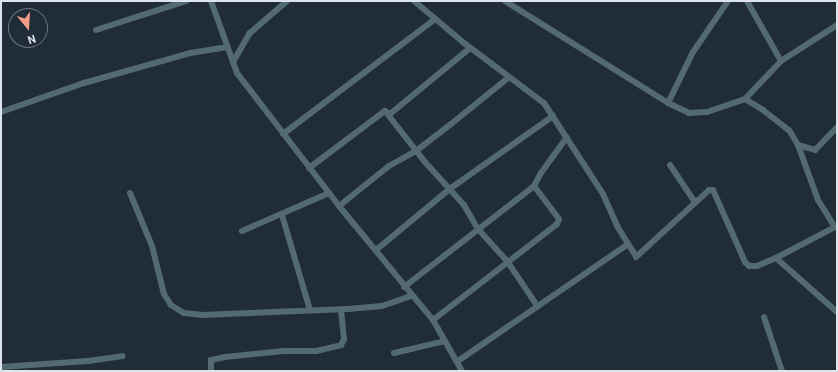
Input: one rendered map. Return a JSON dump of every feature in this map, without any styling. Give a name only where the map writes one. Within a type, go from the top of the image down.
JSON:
[{"type":"street","points":[[96,30],[186,1]]},
{"type":"street","points":[[210,1],[237,73],[339,206],[376,250],[411,296],[433,320],[445,342],[458,361],[462,371]]},
{"type":"street","points":[[232,62],[250,33],[287,1]]},
{"type":"street","points":[[414,1],[508,78],[544,103],[603,194],[636,257],[709,190],[713,190],[745,262],[749,266],[757,266],[776,258],[836,227],[818,200],[798,144],[789,130],[745,99]]},
{"type":"street","points":[[505,1],[668,103],[689,113],[701,113],[745,99],[780,61],[837,25]]},
{"type":"street","points":[[668,103],[693,52],[728,1]]},
{"type":"street","points":[[747,1],[780,61]]},
{"type":"street","points":[[283,134],[435,19]]},
{"type":"street","points":[[1,112],[84,83],[190,53],[227,47]]},
{"type":"street","points":[[385,111],[390,114],[470,48]]},
{"type":"street","points":[[339,206],[389,166],[416,151],[508,78]]},
{"type":"street","points":[[385,111],[416,151],[451,188],[478,229],[507,261],[538,307]]},
{"type":"street","points":[[309,168],[385,111]]},
{"type":"street","points":[[376,250],[451,188],[553,116]]},
{"type":"street","points":[[798,144],[815,150],[837,127]]},
{"type":"street","points":[[404,287],[534,186],[541,173],[567,138]]},
{"type":"street","points":[[670,165],[695,202]]},
{"type":"street","points":[[433,320],[507,261],[557,224],[559,219],[534,186]]},
{"type":"street","points":[[130,193],[152,246],[164,294],[171,305],[184,313],[203,315],[382,306],[411,296]]},
{"type":"street","points":[[242,231],[282,215],[329,193]]},
{"type":"street","points":[[282,215],[310,310]]},
{"type":"street","points":[[458,361],[628,244]]},
{"type":"street","points":[[776,258],[837,312]]},
{"type":"street","points":[[211,371],[211,360],[284,351],[316,351],[341,346],[344,339],[341,309]]},
{"type":"street","points":[[764,317],[782,371]]},
{"type":"street","points":[[394,353],[445,342]]},
{"type":"street","points":[[1,367],[88,361],[123,356]]}]
